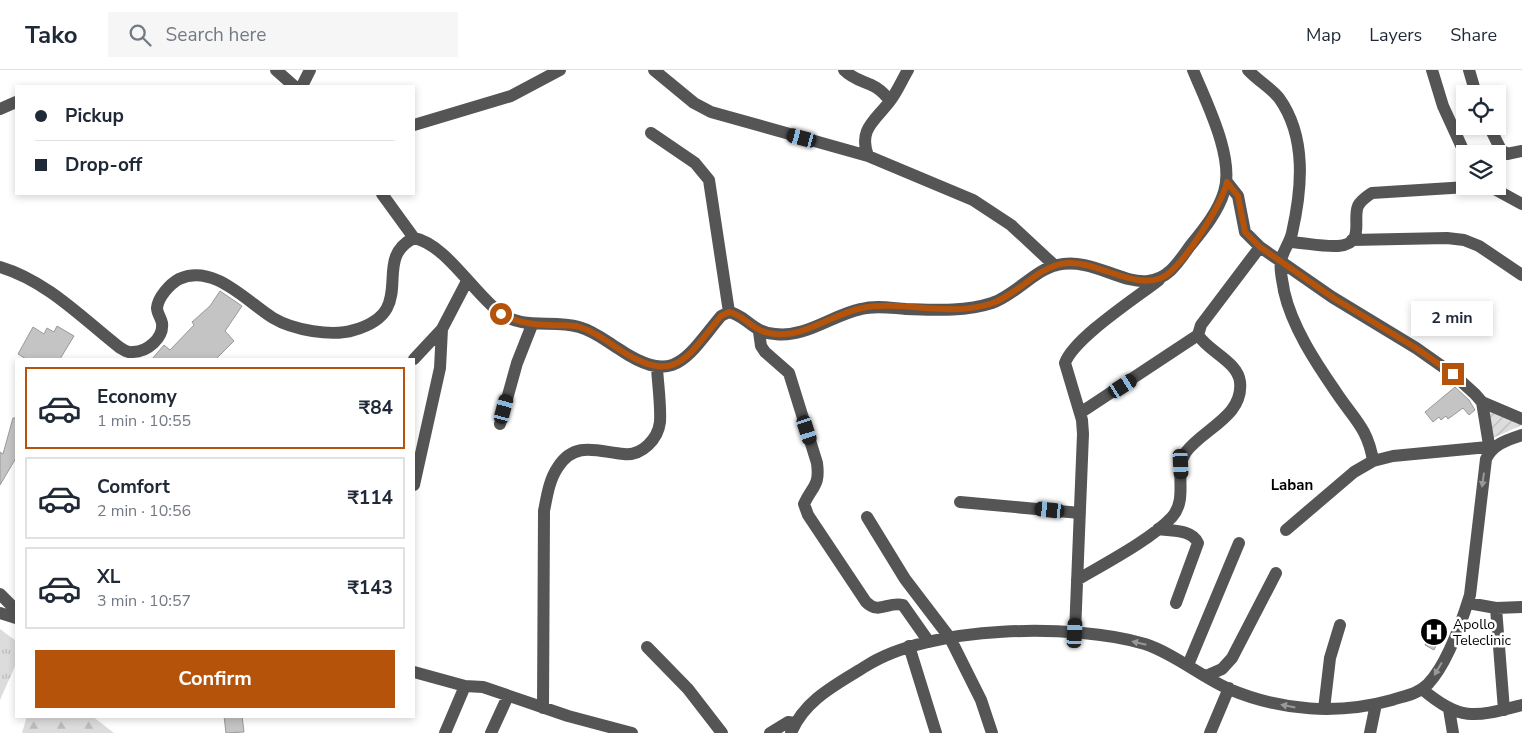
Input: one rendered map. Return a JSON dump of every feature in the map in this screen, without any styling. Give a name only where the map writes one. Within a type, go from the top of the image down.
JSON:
[{"type":"street","points":[[276,70],[293,85]]},
{"type":"street","points":[[302,85],[310,70]]},
{"type":"street","points":[[415,125],[511,96],[560,70]]},
{"type":"street","points":[[654,70],[694,103],[711,112],[868,156],[979,204],[1011,225],[1054,265]]},
{"type":"street","points":[[844,70],[858,80],[877,86],[890,101]]},
{"type":"street","points":[[868,156],[863,143],[867,130],[890,101],[908,70]]},
{"type":"street","points":[[1075,633],[1083,434],[1080,413],[1065,363],[1075,348],[1176,266],[1204,228],[1222,199],[1227,182],[1226,165],[1220,140],[1193,70]]},
{"type":"street","points":[[1248,70],[1277,96],[1292,120],[1300,169],[1299,203],[1290,242],[1280,261],[1284,292],[1297,325],[1336,393],[1364,428],[1370,443],[1373,461]]},
{"type":"street","points":[[1432,70],[1443,106],[1461,145]]},
{"type":"street","points":[[1469,70],[1473,85]]},
{"type":"street","points":[[0,109],[15,102]]},
{"type":"street","points":[[651,133],[695,163],[710,180],[729,312]]},
{"type":"street","points":[[1494,135],[1501,150],[1507,154],[1522,151]]},
{"type":"street","points":[[1227,182],[1238,196],[1245,232],[1260,247],[1332,297],[1416,348],[1453,374],[1482,402],[1522,419]]},
{"type":"street","points":[[1352,240],[1358,230],[1357,208],[1362,200],[1372,193],[1456,188]]},
{"type":"street","points":[[383,195],[414,238],[425,240],[438,250],[501,314],[516,321],[532,324],[577,326],[588,330],[639,361],[657,368],[672,366],[686,358],[721,316],[729,312],[738,315],[759,332],[790,335],[861,308],[958,310],[979,306],[1006,297],[1054,265],[1083,264],[1142,281],[1164,276]]},
{"type":"street","points":[[1506,195],[1522,204]]},
{"type":"street","points":[[0,267],[17,272],[50,291],[119,348],[131,353],[142,351],[160,336],[162,324],[157,309],[161,297],[179,279],[193,275],[208,278],[232,288],[272,318],[289,326],[320,332],[352,331],[372,324],[387,310],[390,302],[394,286],[392,262],[399,249],[414,238]]},
{"type":"street","points":[[1290,242],[1340,246],[1352,240],[1447,238],[1464,240],[1479,246],[1522,275]]},
{"type":"street","points":[[1080,413],[1198,335],[1201,325],[1260,247]]},
{"type":"street","points":[[415,358],[442,328],[467,281]]},
{"type":"street","points":[[500,424],[517,363],[532,324]]},
{"type":"street","points":[[415,480],[440,368],[442,328]]},
{"type":"street","points":[[759,332],[761,346],[765,352],[789,373],[817,463],[819,478],[804,504],[808,515],[866,602],[872,608],[878,609],[897,603],[903,605],[908,609],[929,642]]},
{"type":"street","points":[[1077,580],[1158,529],[1173,516],[1180,502],[1181,464],[1185,453],[1230,412],[1240,396],[1240,381],[1232,367],[1205,346],[1198,335]]},
{"type":"street","points":[[543,708],[544,511],[551,480],[559,465],[571,455],[583,450],[594,448],[625,455],[648,446],[656,436],[660,422],[657,368]]},
{"type":"street","points":[[770,733],[788,722],[793,728],[809,704],[878,658],[909,646],[950,638],[1024,631],[1075,633],[1142,644],[1162,651],[1229,688],[1273,703],[1324,709],[1376,704],[1422,689],[1428,684],[1443,660],[1464,616],[1468,602],[1485,465],[1489,449],[1482,402]]},
{"type":"street","points":[[1286,530],[1354,472],[1373,461],[1393,456],[1489,449],[1522,435]]},
{"type":"street","points":[[960,502],[1080,513]]},
{"type":"street","points":[[867,517],[905,580],[950,638],[981,700],[992,733]]},
{"type":"street","points":[[1158,529],[1189,534],[1196,537],[1198,542],[1176,603]]},
{"type":"street","points":[[1188,665],[1239,543]]},
{"type":"street","points":[[1206,676],[1222,668],[1232,658],[1276,573]]},
{"type":"street","points":[[0,594],[15,609]]},
{"type":"street","points":[[1468,602],[1496,608],[1522,607]]},
{"type":"street","points":[[1496,608],[1504,710]]},
{"type":"street","points":[[0,613],[15,618]]},
{"type":"street","points":[[1324,709],[1330,658],[1340,625]]},
{"type":"street","points":[[909,646],[936,733]]},
{"type":"street","points":[[647,648],[688,690],[722,733]]},
{"type":"street","points":[[415,672],[465,686],[483,687],[543,708],[632,733]]},
{"type":"street","points":[[445,733],[465,686]]},
{"type":"street","points":[[1210,733],[1229,688]]},
{"type":"street","points":[[1422,689],[1449,709],[1468,715],[1504,710],[1522,705]]},
{"type":"street","points":[[490,733],[508,696]]},
{"type":"street","points":[[1370,733],[1376,704]]},
{"type":"street","points":[[1449,709],[1453,733]]},
{"type":"green space","points":[[1488,406],[1522,425],[1491,439]]},
{"type":"green space","points":[[0,629],[15,640],[15,666],[0,700]]},
{"type":"green space","points":[[26,718],[95,718],[114,733],[22,733]]},
{"type":"building","points":[[220,291],[242,306],[225,331],[234,341],[217,358],[153,358],[164,345],[170,350],[194,325],[192,322],[210,306]]},
{"type":"building","points":[[57,326],[74,336],[61,358],[24,358],[18,354],[33,327],[44,334],[47,328],[54,332]]},
{"type":"building","points":[[1455,387],[1469,400],[1475,410],[1469,415],[1463,408],[1448,419],[1446,416],[1441,420],[1439,417],[1433,422],[1425,412]]},
{"type":"building","points":[[13,418],[15,418],[15,460],[0,485],[0,452],[3,454]]},
{"type":"building","points":[[1433,628],[1442,633],[1434,650],[1425,645]]},
{"type":"building","points":[[224,718],[242,718],[244,732],[226,733]]},
{"type":"place","name":"Apollo Teleclinic","points":[[1434,632]]},
{"type":"district","name":"Laban","points":[[1292,485]]},
{"type":"route","points":[[501,314],[516,321],[532,324],[577,326],[606,340],[639,361],[657,368],[664,368],[686,358],[721,316],[729,312],[738,315],[759,332],[790,335],[861,308],[958,310],[979,306],[1006,297],[1054,265],[1083,264],[1130,278],[1148,281],[1164,276],[1176,266],[1213,214],[1223,197],[1227,182],[1238,196],[1241,220],[1245,232],[1260,247],[1332,297],[1416,348],[1453,374]]}]
